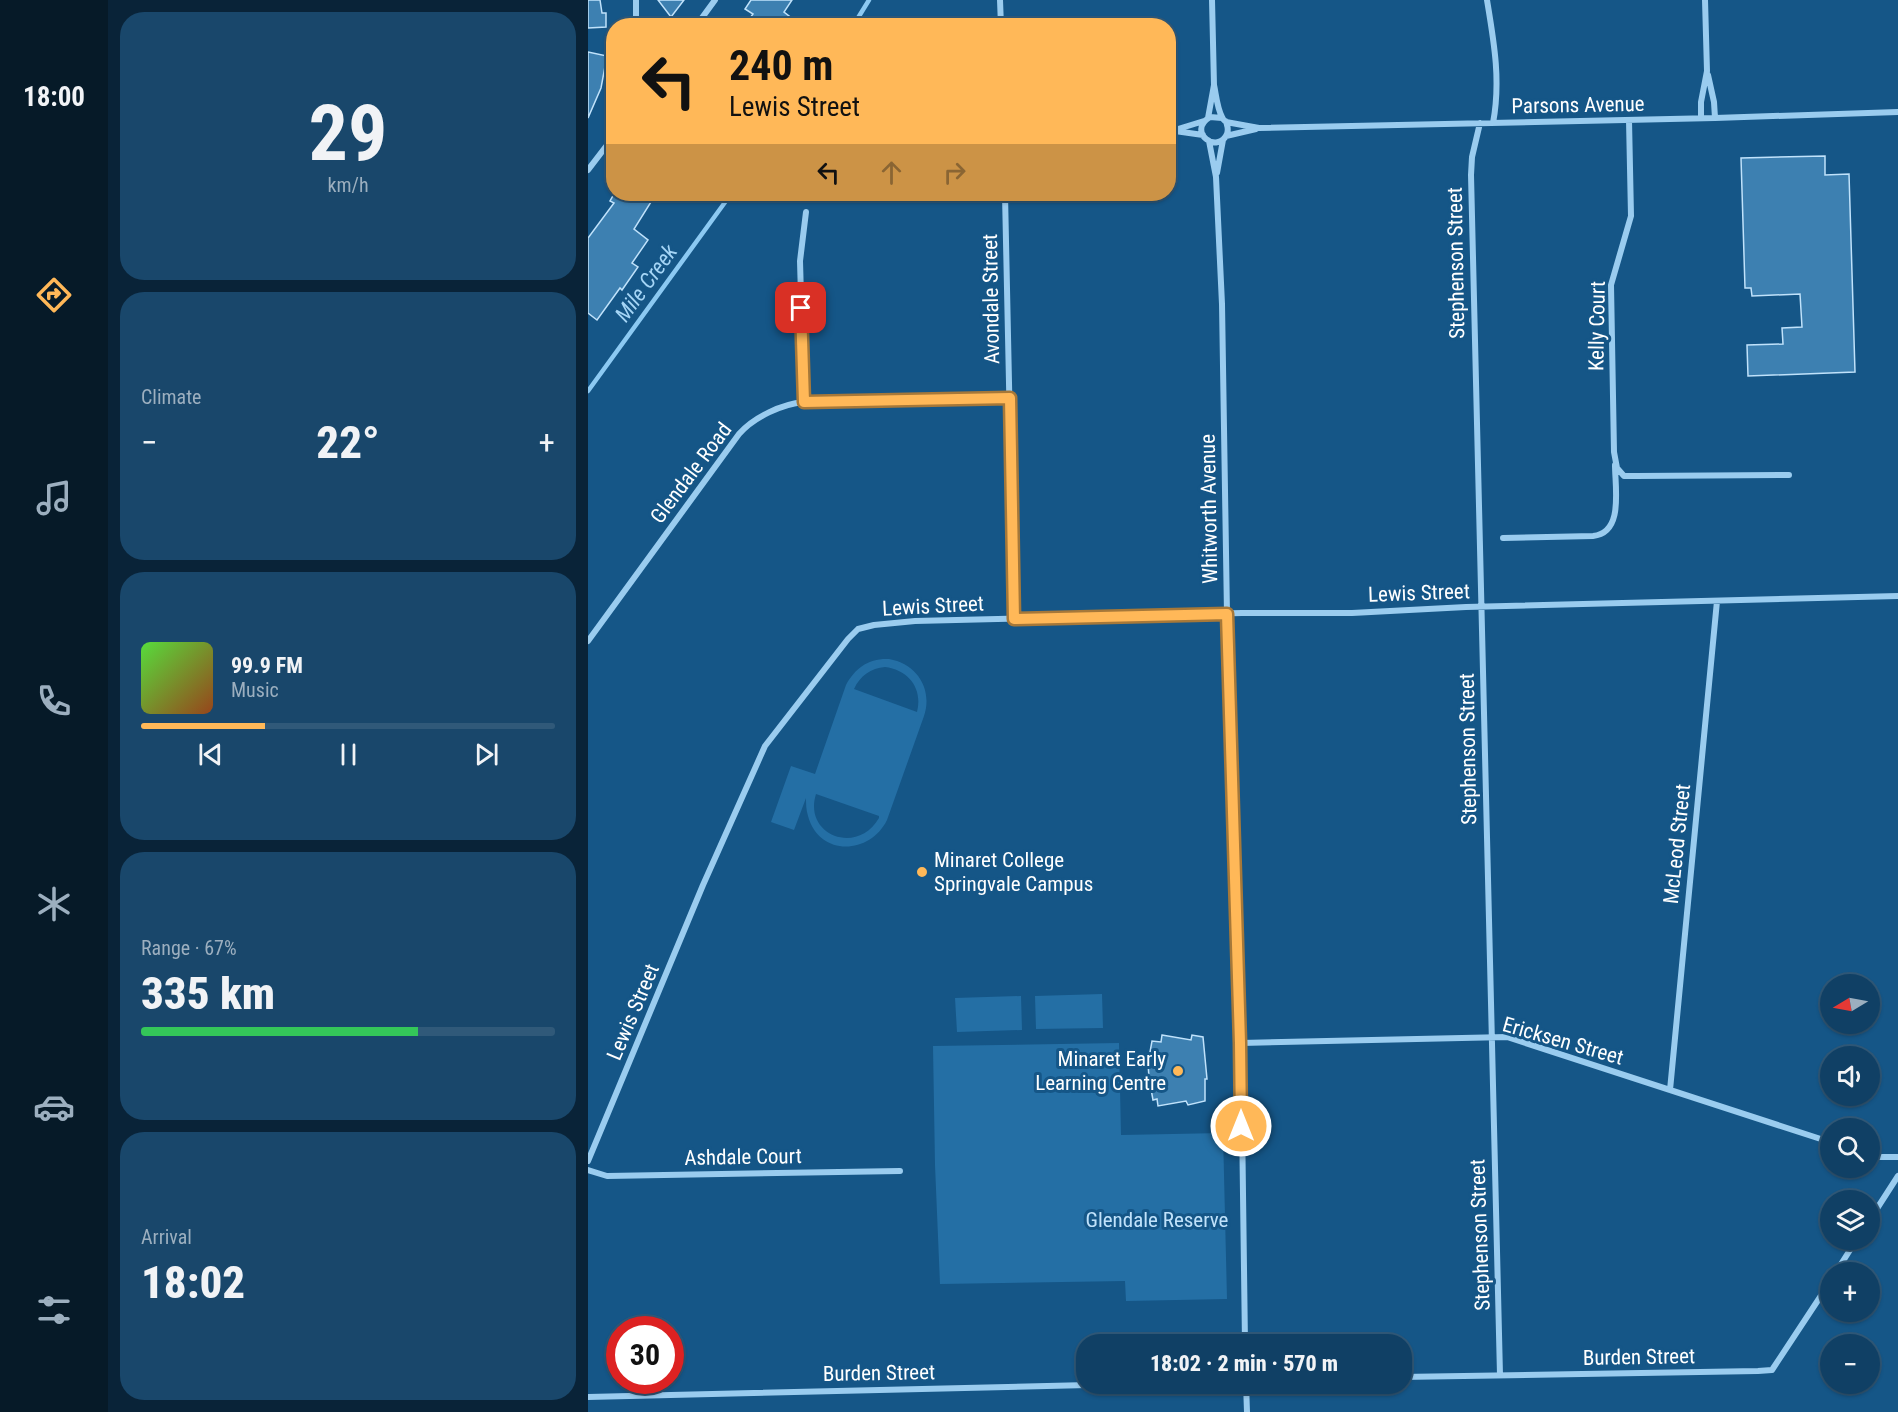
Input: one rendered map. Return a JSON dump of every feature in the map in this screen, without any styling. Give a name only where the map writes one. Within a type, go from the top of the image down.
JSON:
[{"type":"street","points":[[636,0],[636,18]]},
{"type":"street","points":[[702,18],[715,0]]},
{"type":"street","points":[[1000,0],[1001,18]]},
{"type":"street","points":[[1212,0],[1214,84],[1228,128],[1225,138],[1216,143],[1209,141],[1201,130],[1206,119],[1214,84]]},
{"type":"street","points":[[1487,0],[1497,72],[1493,123]]},
{"type":"street","points":[[1705,0],[1707,71],[1715,118]]},
{"type":"street","points":[[1701,118],[1701,102],[1707,71]]},
{"type":"street","name":"Parsons Avenue","points":[[1224,120],[1259,128],[1898,112]]},
{"type":"street","points":[[1176,129],[1214,116],[1224,120]]},
{"type":"street","name":"Kelly Court","points":[[1503,538],[1593,536],[1601,535],[1612,525],[1615,513],[1615,462],[1611,285],[1631,216],[1629,120]]},
{"type":"street","name":"Stephenson Street","points":[[1480,123],[1472,157],[1471,175],[1500,1375]]},
{"type":"street","name":"Parsons Avenue","points":[[1225,138],[1259,128]]},
{"type":"street","points":[[1176,131],[1203,135]]},
{"type":"street","name":"Whitworth Avenue","points":[[1216,177],[1225,138]]},
{"type":"street","name":"Whitworth Avenue","points":[[1209,141],[1216,177],[1222,304],[1227,614],[1240,1043],[1245,1334]]},
{"type":"street","points":[[588,170],[606,146]]},
{"type":"street","name":"Avondale Street","points":[[1005,201],[1014,619]]},
{"type":"street","points":[[804,402],[800,261],[806,212]]},
{"type":"street","name":"Glendale Road","points":[[588,641],[744,428],[780,408],[804,402],[1010,398]]},
{"type":"street","points":[[1615,462],[1624,476],[1789,475]]},
{"type":"street","name":"Lewis Street","points":[[588,1161],[703,885],[765,746],[858,629],[915,621],[1352,612],[1898,596]]},
{"type":"street","name":"McLeod Street","points":[[1670,1090],[1717,601]]},
{"type":"street","name":"Ericksen Street","points":[[1240,1043],[1501,1036],[1820,1139]]},
{"type":"street","points":[[1880,1157],[1898,1157]]},
{"type":"street","name":"Ashdale Court","points":[[588,1170],[607,1176],[900,1170]]},
{"type":"street","points":[[1880,1204],[1898,1176]]},
{"type":"street","name":"Burden Street","points":[[1412,1377],[1772,1370],[1820,1297]]},
{"type":"street","name":"Burden Street","points":[[588,1397],[1076,1385]]},
{"type":"street","points":[[1246,1394],[1247,1412]]},
{"type":"green space","points":[[882,659],[899,662],[915,672],[924,687],[926,706],[887,820],[879,832],[869,840],[857,845],[833,845],[823,839],[814,829],[807,814],[806,798],[794,830],[771,822],[791,766],[815,774],[850,679],[863,665]],"holes":[[[885,667],[901,672],[912,682],[918,696],[917,712],[854,689],[866,673]],[[816,794],[879,816],[879,818],[869,830],[858,836],[846,838],[834,836],[824,830],[817,820],[814,808]]]},
{"type":"green space","points":[[1102,994],[1103,1028],[1036,1029],[1035,996]]},
{"type":"green space","points":[[1021,996],[1022,1030],[957,1032],[955,998]]},
{"type":"green space","name":"Glendale Reserve","points":[[1119,1043],[1121,1135],[1223,1133],[1227,1299],[1126,1301],[1125,1281],[940,1284],[933,1046]]},
{"type":"building","points":[[588,0],[600,0],[602,13],[606,13],[606,27],[588,28]]},
{"type":"building","points":[[658,0],[684,0],[671,17]]},
{"type":"building","points":[[751,0],[792,0],[784,12],[792,18],[750,18],[753,14],[745,9]]},
{"type":"building","points":[[588,52],[606,56],[606,61],[601,88],[588,118]]},
{"type":"building","points":[[1825,156],[1825,175],[1849,174],[1855,372],[1748,376],[1747,345],[1783,344],[1782,328],[1802,327],[1800,294],[1752,296],[1751,288],[1745,288],[1741,158]]},
{"type":"building","points":[[610,201],[651,202],[634,229],[648,240],[632,263],[638,267],[597,320],[588,313],[588,238],[614,203]]},
{"type":"building","name":"Minaret Early Learning Centre","points":[[1162,1035],[1191,1040],[1192,1035],[1203,1037],[1207,1079],[1205,1079],[1205,1101],[1188,1105],[1186,1101],[1158,1106],[1157,1099],[1153,1100],[1148,1063],[1152,1041],[1161,1042]]},
{"type":"waterway","name":"Mile Creek","points":[[858,18],[869,0]]},
{"type":"waterway","name":"Mile Creek","points":[[588,391],[726,201]]},
{"type":"place","name":"Minaret College Springvale Campus","points":[[922,872]]},
{"type":"place","name":"Minaret Early Learning Centre","points":[[1178,1071]]},
{"type":"route","points":[[801,308],[804,402],[1010,398],[1014,619],[1227,614],[1241,1126]]}]
